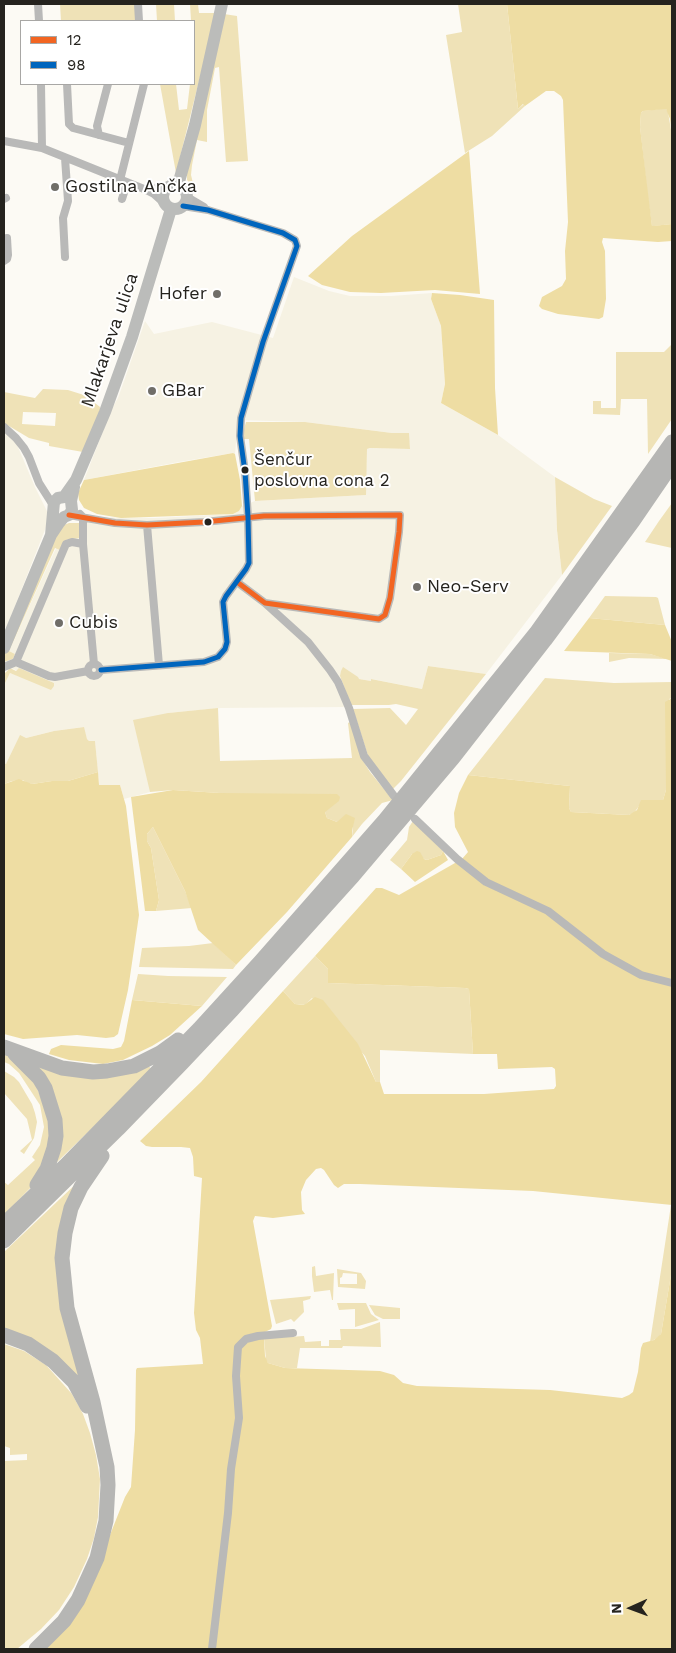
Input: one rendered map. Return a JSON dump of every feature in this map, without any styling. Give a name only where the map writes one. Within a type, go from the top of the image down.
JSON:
[{"type":"highway","points":[[4,1224],[77,1154],[199,1029],[340,872],[441,753],[536,633],[672,442]]},
{"type":"highway","points":[[4,1241],[118,1129],[232,1010],[305,930],[453,758],[545,640],[633,521],[672,464]]},
{"type":"highway","points":[[7,1048],[70,1069],[93,1072],[108,1071],[143,1062],[160,1053],[183,1036],[199,1029]]},
{"type":"highway","points":[[7,1048],[27,1065],[45,1088],[54,1110],[56,1136],[47,1169],[38,1184],[23,1198],[15,1213]]},
{"type":"highway","points":[[36,1649],[64,1621],[78,1600],[97,1558],[106,1521],[107,1467],[93,1402],[67,1308],[62,1258],[71,1208],[81,1187],[110,1146],[118,1129]]},
{"type":"highway","points":[[4,1335],[28,1344],[63,1370],[74,1382],[99,1432]]},
{"type":"main road","points":[[176,204],[185,191],[172,187],[195,125],[222,4]]},
{"type":"main road","name":"Mlakarjeva ulica","points":[[63,507],[105,412],[125,358],[176,204],[163,194],[172,187]]},
{"type":"main road","points":[[4,648],[63,507]]},
{"type":"street","points":[[38,4],[39,20]]},
{"type":"street","points":[[138,4],[139,20]]},
{"type":"street","points":[[41,85],[42,148]]},
{"type":"street","points":[[67,85],[69,124],[73,128],[129,143]]},
{"type":"street","points":[[99,135],[98,126],[108,85]]},
{"type":"street","points":[[122,199],[129,143],[144,85]]},
{"type":"street","points":[[4,141],[42,148],[144,189],[176,204],[208,210],[283,233],[295,240],[297,246],[263,342],[241,418],[240,436],[245,472],[249,563],[226,596],[224,602],[227,642],[225,649],[218,657],[204,662],[101,670]]},
{"type":"street","points":[[65,158],[68,201],[63,218],[65,257]]},
{"type":"street","points":[[144,189],[172,187]]},
{"type":"street","points":[[4,261],[8,255],[7,238]]},
{"type":"street","points":[[4,427],[24,448],[43,490],[63,507],[83,517],[95,520],[147,525],[305,514],[400,515],[390,598],[385,615],[379,619],[265,603]]},
{"type":"street","points":[[83,517],[83,544],[94,664]]},
{"type":"street","points":[[147,525],[158,665]]},
{"type":"street","points":[[4,667],[16,662],[66,544],[72,542],[83,544]]},
{"type":"street","points":[[237,582],[265,603],[308,642],[330,670],[338,682],[349,708],[364,756],[394,796]]},
{"type":"street","points":[[16,662],[55,677],[88,671]]},
{"type":"street","points":[[94,664],[101,670]]},
{"type":"street","points":[[94,664],[89,666],[90,676],[95,677],[99,675],[101,670]]},
{"type":"street","points":[[415,819],[457,859],[486,882],[548,911],[603,954],[641,975],[672,983]]},
{"type":"street","points":[[212,1649],[228,1513],[231,1469],[239,1418],[236,1376],[238,1347],[246,1339],[293,1333]]},
{"type":"shaded area","points":[[60,4],[140,4],[141,20],[61,20]]},
{"type":"shaded area","points":[[156,4],[174,4],[175,20],[157,20]]},
{"type":"shaded area","points":[[190,4],[198,4],[199,13],[216,13],[176,173],[160,85],[176,85],[179,110],[187,109],[190,85],[195,85],[195,20],[191,20]]},
{"type":"shaded area","points":[[458,4],[507,4],[518,109],[524,104],[525,106],[492,136],[465,153],[446,35],[462,32]]},
{"type":"shaded area","points":[[507,4],[672,4],[672,136],[670,119],[666,109],[643,111],[641,113],[640,127],[652,226],[672,224],[672,241],[658,242],[603,238],[606,299],[603,317],[599,319],[558,314],[542,309],[539,306],[542,297],[562,286],[566,279],[565,251],[568,222],[563,100],[554,91],[546,91],[525,106],[523,104],[518,109]]},
{"type":"shaded area","points":[[224,14],[237,16],[248,161],[226,162],[219,67],[215,68],[207,110],[207,142],[197,140],[192,165],[191,175],[194,187],[187,180],[187,172]]},
{"type":"shaded area","points":[[666,109],[668,112],[672,136],[672,224],[652,226],[640,127],[641,113],[643,111]]},
{"type":"shaded area","points":[[469,151],[480,294],[435,290],[381,293],[350,292],[322,285],[308,276],[352,236]]},
{"type":"shaded area","points":[[294,277],[329,291],[350,296],[432,293],[431,299],[441,326],[445,384],[441,403],[498,435],[555,477],[557,530],[562,575],[486,674],[428,666],[422,689],[372,679],[371,681],[340,676],[351,705],[346,707],[221,708],[168,713],[150,792],[124,799],[120,785],[99,785],[95,741],[87,739],[83,727],[54,731],[26,738],[6,764],[4,763],[4,685],[10,673],[25,678],[54,683],[10,668],[15,654],[9,651],[56,548],[66,540],[72,539],[84,517],[155,518],[233,514],[239,511],[242,506],[255,501],[365,495],[367,449],[410,449],[408,433],[392,433],[305,422],[238,420],[235,454],[179,462],[84,480],[112,408],[118,398],[145,321],[154,334],[212,322],[273,338]]},
{"type":"shaded area","points":[[432,293],[494,300],[495,388],[498,435],[441,403],[445,384],[441,326],[431,299]]},
{"type":"shaded area","points":[[672,344],[672,419],[648,454],[647,399],[621,399],[620,415],[593,414],[593,401],[601,401],[601,408],[616,408],[616,352],[664,352]]},
{"type":"shaded area","points":[[43,389],[68,390],[87,396],[86,402],[95,403],[100,407],[100,412],[83,452],[49,446],[49,443],[29,438],[4,423],[4,392],[35,398]],"holes":[[[23,412],[56,413],[55,426],[22,424]]]},
{"type":"shaded area","points":[[246,422],[305,422],[392,433],[409,433],[410,449],[367,449],[366,495],[255,501],[249,439],[244,439]]},
{"type":"shaded area","points":[[4,430],[15,440],[50,517],[6,629],[4,621]]},
{"type":"shaded area","points":[[235,454],[240,480],[242,506],[239,511],[233,514],[121,518],[97,514],[84,508],[79,500],[78,493],[84,480]]},
{"type":"shaded area","points":[[555,477],[594,499],[612,506],[562,575],[557,530]]},
{"type":"shaded area","points":[[672,503],[672,548],[645,542],[659,521]]},
{"type":"shaded area","points":[[81,523],[79,538],[66,540],[60,550],[55,548],[9,651],[15,654],[13,659],[4,662],[4,654],[57,534],[64,525]]},
{"type":"shaded area","points":[[605,596],[656,597],[658,598],[665,625],[589,618]]},
{"type":"shaded area","points":[[589,618],[665,625],[672,642],[672,661],[650,654],[564,651]]},
{"type":"shaded area","points":[[609,653],[650,654],[668,659],[629,658],[609,662]]},
{"type":"shaded area","points":[[428,666],[486,674],[393,789],[369,759],[353,709],[390,708],[406,725],[418,709],[396,704],[351,705],[340,676],[341,671],[343,667],[359,679],[371,681],[371,679],[422,689]]},
{"type":"shaded area","points":[[10,668],[16,671],[19,668],[54,683],[54,686],[51,690],[10,673],[4,685],[4,674]]},
{"type":"shaded area","points":[[545,678],[614,683],[672,682],[672,698],[669,699],[666,790],[663,800],[639,806],[634,813],[629,815],[571,812],[569,808],[570,786],[468,775]]},
{"type":"shaded area","points":[[672,698],[672,1205],[533,1191],[360,1184],[344,1184],[338,1188],[321,1168],[316,1169],[306,1180],[301,1192],[302,1210],[305,1214],[273,1218],[255,1216],[253,1221],[272,1326],[271,1329],[265,1332],[264,1337],[265,1356],[268,1363],[285,1368],[380,1371],[394,1375],[403,1383],[417,1386],[550,1390],[622,1398],[629,1395],[633,1392],[643,1343],[654,1340],[661,1334],[672,1269],[672,1649],[44,1649],[108,1540],[125,1497],[131,1487],[137,1368],[203,1364],[200,1338],[196,1330],[194,1313],[202,1178],[194,1176],[193,1157],[190,1148],[152,1147],[146,1146],[140,1141],[201,1082],[283,991],[295,1004],[304,1005],[315,997],[323,1000],[358,1044],[376,1082],[380,1082],[384,1094],[484,1094],[554,1089],[556,1086],[555,1069],[552,1067],[498,1069],[497,1054],[473,1054],[469,989],[328,983],[328,969],[315,956],[376,888],[382,888],[399,895],[462,859],[468,852],[455,827],[454,813],[459,793],[468,775],[570,786],[569,808],[571,812],[629,815],[637,810],[641,800],[663,800],[666,790],[665,702]]},
{"type":"shaded area","points":[[218,708],[220,761],[352,758],[348,723],[350,722],[362,759],[393,800],[382,803],[352,837],[353,825],[327,818],[325,812],[220,793],[173,790],[150,792],[133,720],[168,713]]},
{"type":"shaded area","points":[[84,727],[87,739],[95,741],[98,772],[68,781],[32,784],[23,780],[4,784],[4,763],[6,764],[20,735],[26,738],[54,731]]},
{"type":"shaded area","points":[[98,772],[99,785],[120,785],[126,806],[139,915],[128,990],[118,1034],[114,1037],[106,1038],[77,1035],[23,1039],[4,1034],[4,784],[19,779],[32,784],[68,781]]},
{"type":"shaded area","points":[[173,790],[220,793],[337,794],[340,797],[339,801],[325,812],[327,818],[337,822],[346,814],[355,818],[352,837],[287,912],[236,965],[198,930],[185,891],[153,827],[147,834],[147,841],[151,848],[159,900],[156,911],[145,911],[131,797]]},
{"type":"shaded area","points":[[413,821],[443,851],[441,855],[427,860],[412,854],[401,869],[390,860],[407,840],[409,827]]},
{"type":"shaded area","points":[[153,827],[192,908],[156,911],[159,900],[151,848],[147,841],[147,834]]},
{"type":"shaded area","points":[[417,851],[427,860],[441,855],[443,851],[448,860],[415,882],[401,869],[412,854]]},
{"type":"shaded area","points":[[213,943],[236,965],[233,969],[139,967],[142,948]]},
{"type":"shaded area","points":[[315,956],[328,969],[328,983],[469,989],[473,1054],[380,1050],[380,1082],[376,1082],[365,1056],[312,998],[305,1005],[295,1004],[283,991]]},
{"type":"shaded area","points":[[138,974],[227,977],[202,1006],[132,1000]]},
{"type":"shaded area","points":[[132,1000],[202,1006],[170,1035],[123,1060],[103,1064],[69,1060],[49,1054],[51,1049],[61,1045],[113,1049],[121,1047],[124,1041]]},
{"type":"shaded area","points":[[4,1053],[31,1074],[54,1129],[37,1181],[4,1215],[4,1182],[8,1185],[35,1160],[32,1157],[40,1145],[44,1127],[40,1105],[19,1073],[4,1062]]},
{"type":"shaded area","points":[[29,1060],[46,1065],[148,1065],[152,1070],[54,1165],[59,1147]]},
{"type":"shaded area","points":[[4,1071],[19,1082],[35,1113],[37,1122],[34,1138],[24,1154],[20,1151],[32,1140],[27,1119],[4,1093]]},
{"type":"shaded area","points":[[80,1180],[63,1232],[85,1388],[4,1330],[4,1252]]},
{"type":"shaded area","points":[[671,1205],[672,1269],[661,1334],[650,1342]]},
{"type":"shaded area","points":[[315,1266],[316,1276],[334,1273],[333,1300],[330,1290],[314,1292],[312,1267]]},
{"type":"shaded area","points":[[337,1269],[361,1273],[366,1281],[365,1289],[338,1287]],"holes":[[[343,1273],[357,1274],[357,1284],[340,1284],[340,1278]]]},
{"type":"shaded area","points":[[311,1296],[310,1299],[303,1301],[304,1312],[294,1322],[291,1319],[276,1324],[270,1300]]},
{"type":"shaded area","points":[[337,1303],[366,1303],[371,1314],[379,1320],[355,1327],[355,1309],[339,1310]]},
{"type":"shaded area","points":[[369,1305],[400,1308],[400,1319],[383,1319],[375,1315]]},
{"type":"shaded area","points":[[380,1322],[381,1347],[300,1348],[297,1368],[285,1368],[268,1363],[266,1360],[264,1337],[277,1335],[289,1337],[304,1336],[305,1342],[321,1341],[321,1346],[329,1346],[329,1340],[341,1340],[340,1329],[361,1329]]},
{"type":"shaded area","points":[[4,1344],[24,1351],[46,1365],[72,1394],[83,1414],[90,1433],[100,1479],[98,1517],[94,1538],[74,1587],[59,1610],[41,1629],[17,1649],[4,1649],[4,1461],[27,1460],[27,1454],[10,1455],[10,1448],[4,1446]]},
{"type":"transit line","name":"98","points":[[101,670],[204,662],[218,657],[225,649],[227,642],[223,602],[249,563],[245,472],[240,436],[241,418],[263,342],[297,246],[295,240],[283,233],[208,210],[183,206]]},
{"type":"transit line","name":"12","points":[[69,515],[115,523],[147,525],[264,516],[400,515],[390,598],[385,615],[379,619],[265,603],[237,582]]},
{"type":"place","name":"Gostilna Ančka","points":[[55,187]]},
{"type":"place","name":"Hofer","points":[[217,294]]},
{"type":"place","name":"GBar","points":[[152,391]]},
{"type":"place","name":"Šenčur poslovna cona 2","points":[[245,470]]},
{"type":"place","name":"Neo-Serv","points":[[417,587]]},
{"type":"place","name":"Cubis","points":[[59,623]]}]
